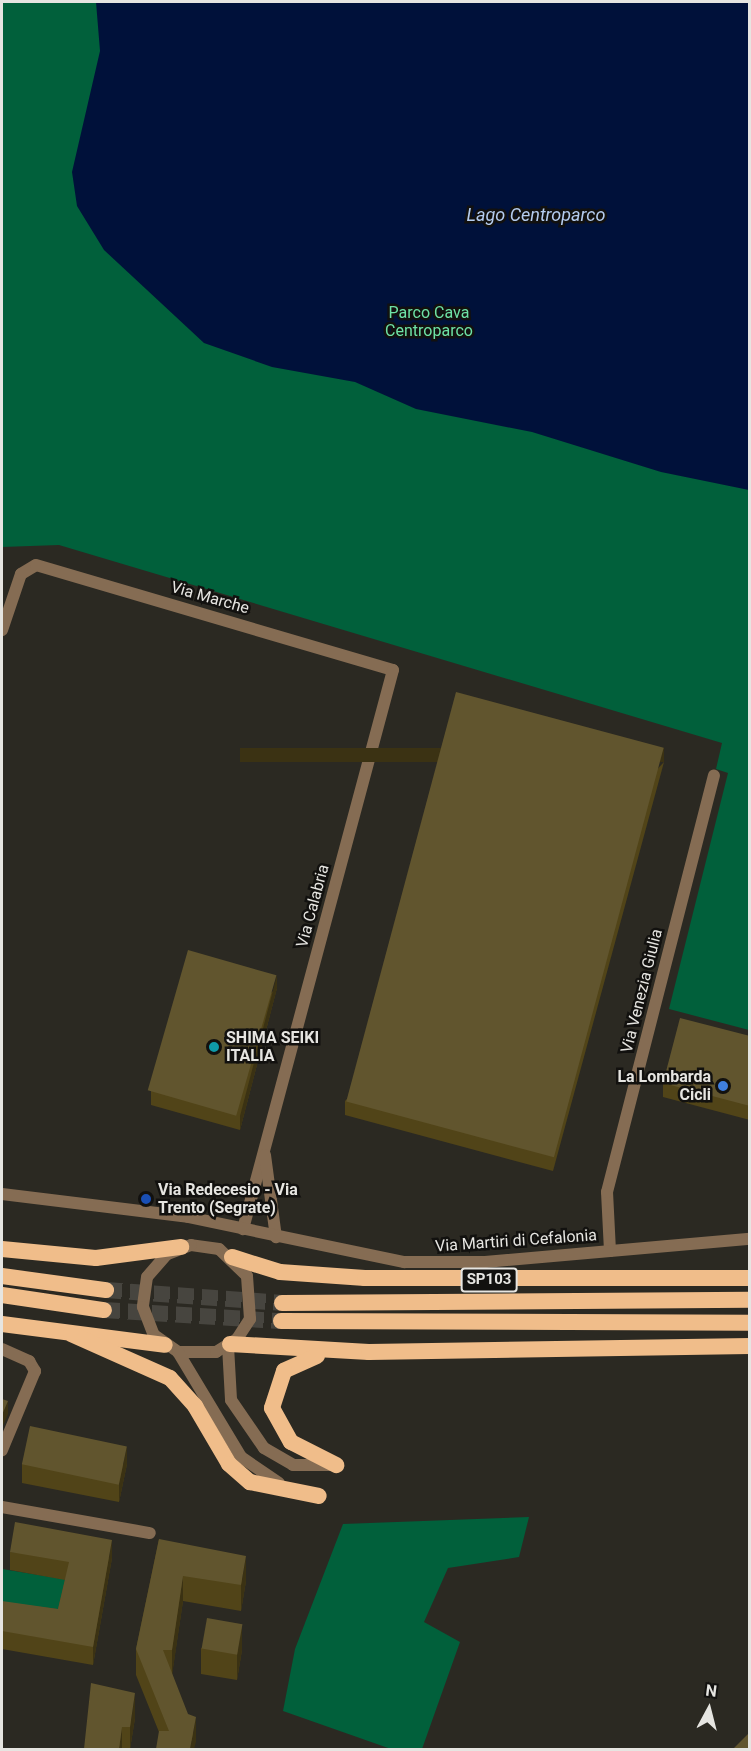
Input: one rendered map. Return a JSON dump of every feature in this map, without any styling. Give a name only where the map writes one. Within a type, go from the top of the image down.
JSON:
[{"type":"highway","points":[[2,1249],[96,1258],[181,1247]]},
{"type":"highway","name":"SP103","points":[[232,1257],[280,1272],[364,1278],[750,1278]]},
{"type":"highway","points":[[2,1276],[106,1290]]},
{"type":"highway","points":[[2,1295],[104,1310]]},
{"type":"highway","name":"SP103","points":[[282,1303],[750,1300]]},
{"type":"highway","points":[[281,1321],[750,1323]]},
{"type":"highway","points":[[2,1323],[172,1349]]},
{"type":"highway","points":[[71,1334],[170,1378],[195,1406],[229,1464],[250,1482],[319,1496]]},
{"type":"highway","points":[[229,1345],[369,1352],[750,1347]]},
{"type":"highway","points":[[336,1466],[291,1442],[280,1430],[272,1408],[274,1388],[284,1371],[306,1357],[369,1352]]},
{"type":"street","name":"Via Marche","points":[[2,630],[21,574],[39,565],[392,669]]},
{"type":"street","name":"Via Calabria","points":[[243,1229],[392,669]]},
{"type":"street","name":"Via Venezia Giulia","points":[[610,1251],[607,1192],[714,776]]},
{"type":"street","name":"Via Calabria","points":[[265,1151],[276,1237]]},
{"type":"street","name":"Via Martiri di Cefalonia","points":[[2,1194],[243,1229],[404,1262],[485,1262],[750,1239]]},
{"type":"street","points":[[172,1349],[202,1355],[229,1345],[246,1328],[253,1304],[247,1276],[232,1257],[205,1246],[181,1247],[156,1264],[143,1292],[147,1322],[172,1349],[249,1464],[276,1482],[319,1496]]},
{"type":"street","points":[[229,1345],[231,1400],[264,1448],[293,1465],[336,1466]]},
{"type":"street","points":[[2,1349],[29,1361],[35,1371],[2,1449]]},
{"type":"street","points":[[2,1507],[150,1533]]},
{"type":"green space","name":"Parco Cava Centroparco","points":[[2,2],[749,2],[749,1030],[669,1009],[728,773],[716,769],[722,743],[59,545],[2,547]]},
{"type":"green space","points":[[529,1517],[519,1557],[448,1568],[424,1622],[460,1642],[422,1749],[391,1749],[283,1711],[295,1649],[343,1524]]},
{"type":"green space","points":[[2,1569],[88,1583],[60,1621],[2,1620]]},
{"type":"water","name":"Lago Centroparco","points":[[96,2],[749,2],[749,490],[661,472],[532,432],[416,409],[355,382],[272,367],[204,343],[104,250],[77,206],[72,172],[100,51]]},
{"type":"building","points":[[456,692],[664,748],[554,1157],[346,1102]]},
{"type":"building","name":"SHIMA SEIKI ITALIA","points":[[188,950],[276,975],[236,1116],[148,1090]]},
{"type":"building","points":[[680,1018],[750,1036],[750,1106],[663,1083]]},
{"type":"building","points":[[2,1399],[8,1401],[2,1415]]},
{"type":"building","points":[[30,1426],[127,1447],[119,1485],[22,1464]]},
{"type":"building","points":[[15,1522],[112,1540],[93,1647],[2,1631],[2,1601],[58,1609],[69,1562],[10,1552]]},
{"type":"building","points":[[159,1539],[246,1556],[241,1585],[183,1576],[172,1650],[163,1650],[188,1714],[196,1717],[190,1749],[156,1749],[159,1731],[169,1731],[136,1649]]},
{"type":"building","points":[[207,1618],[242,1624],[237,1655],[202,1649]]},
{"type":"building","points":[[91,1683],[135,1693],[130,1727],[122,1727],[119,1749],[84,1749]]},
{"type":"building","points":[[750,1732],[750,1749],[733,1749]]},
{"type":"tunnel","points":[[106,1290],[282,1303]]},
{"type":"tunnel","points":[[104,1310],[281,1321]]},
{"type":"place","name":"SHIMA SEIKI ITALIA","points":[[214,1047]]},
{"type":"place","name":"La Lombarda Cicli","points":[[723,1086]]},
{"type":"place","name":"Via Redecesio - Via Trento (Segrate)","points":[[146,1199]]}]
